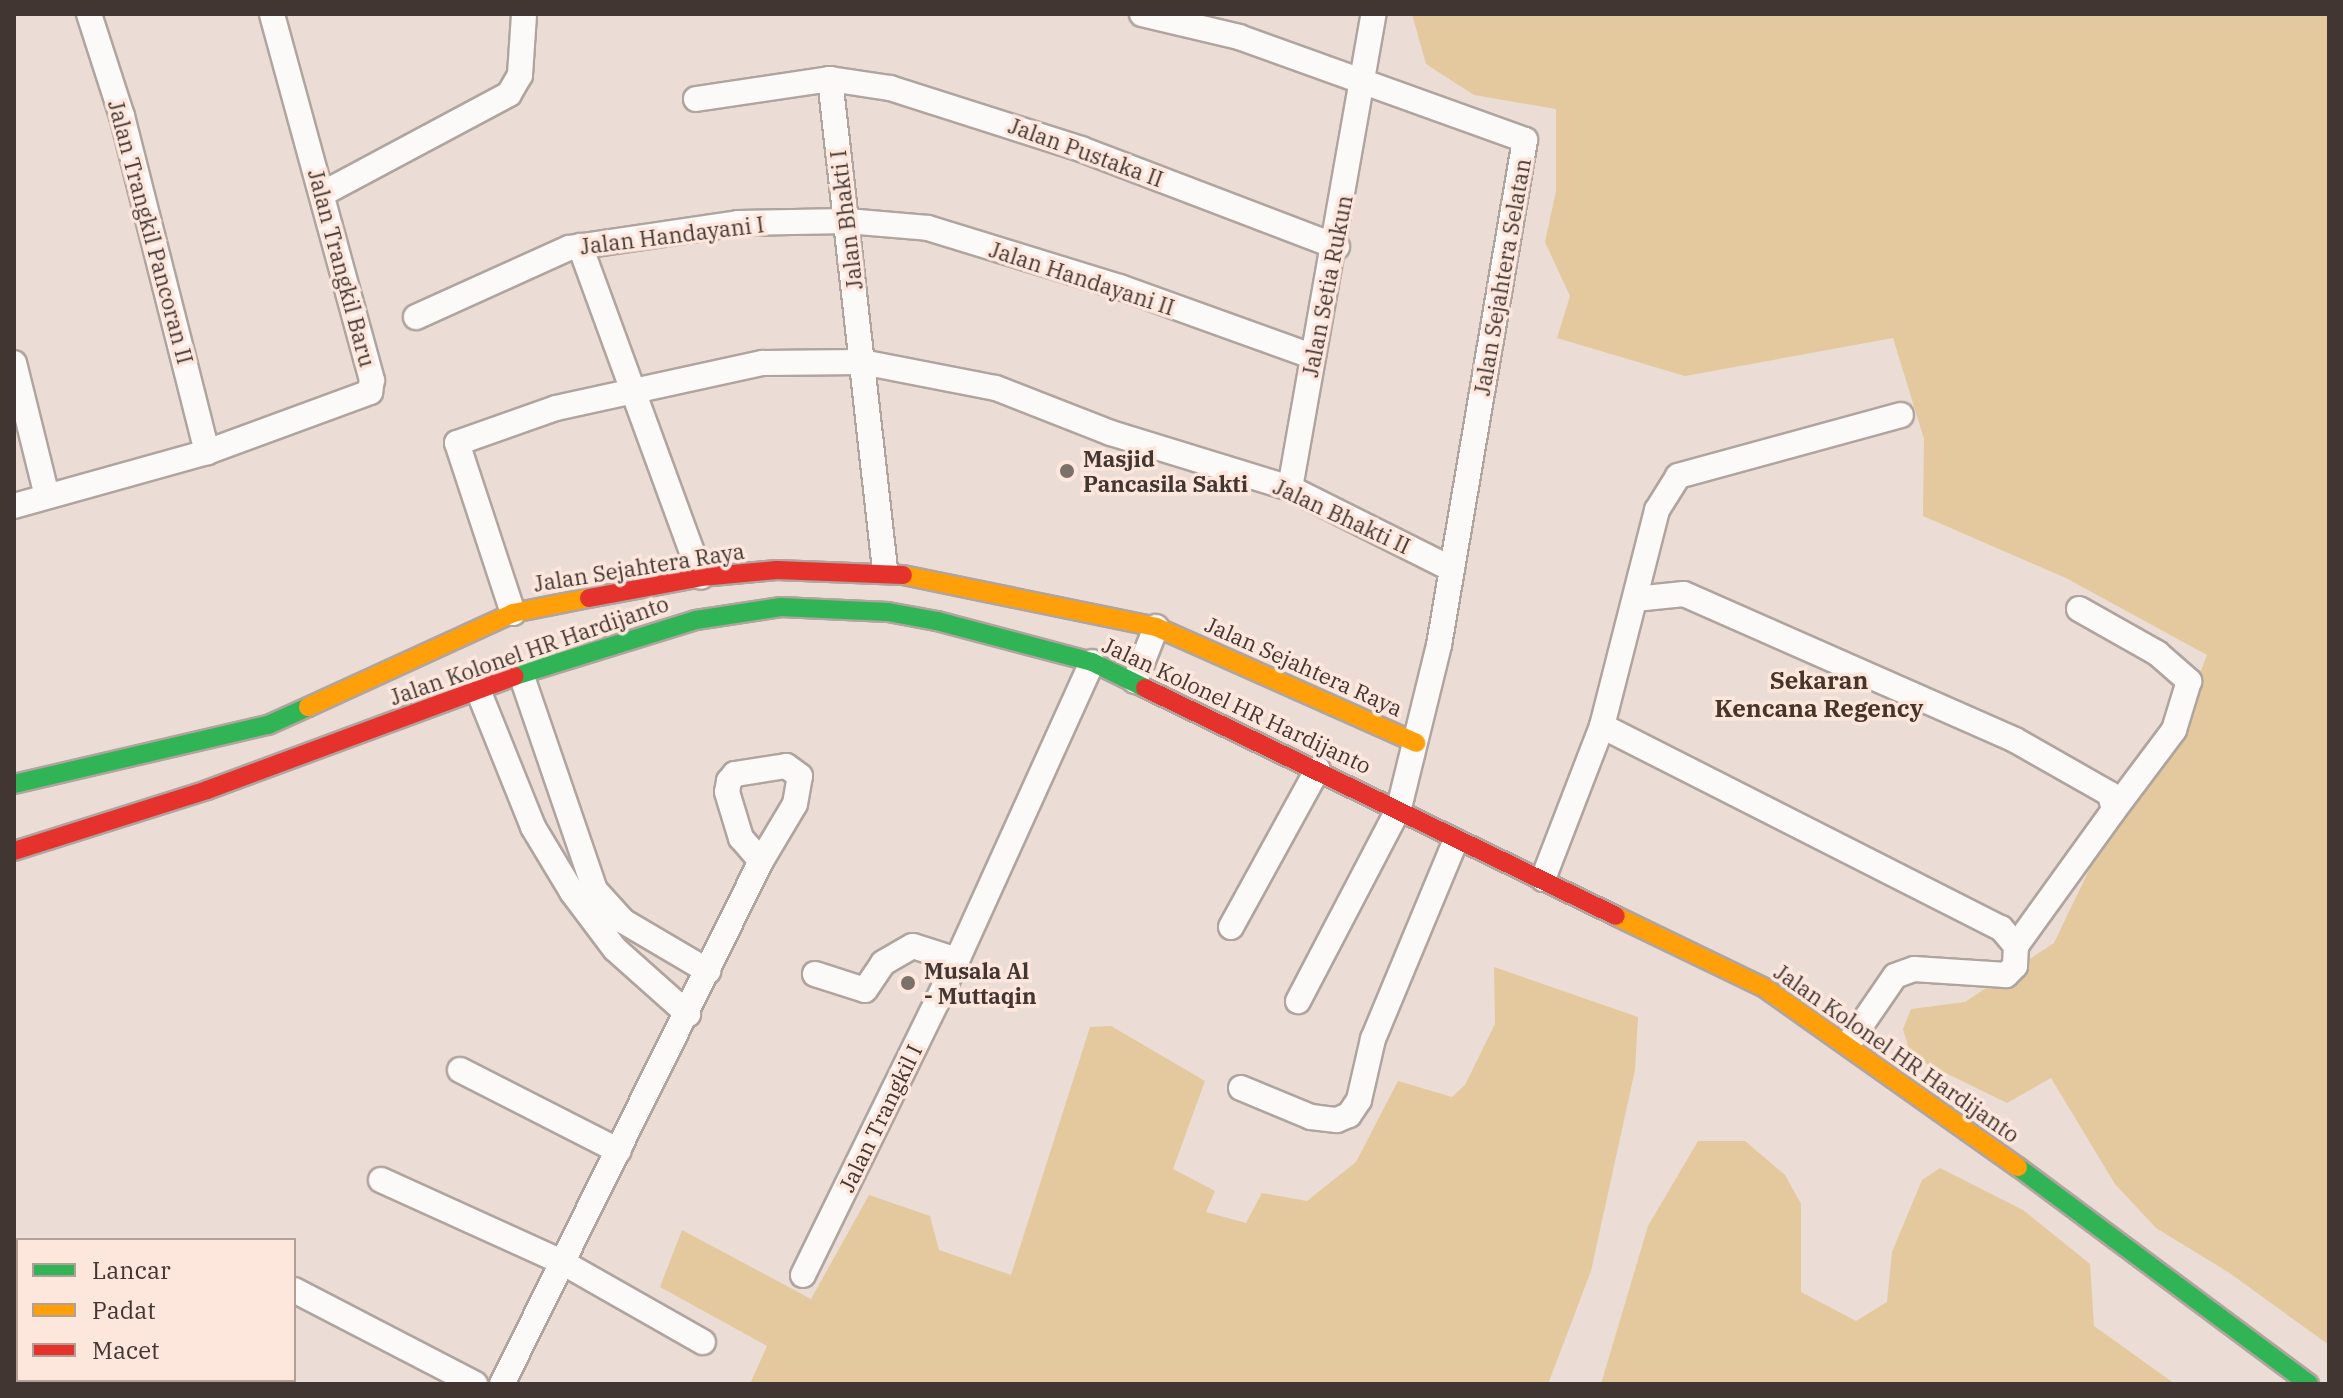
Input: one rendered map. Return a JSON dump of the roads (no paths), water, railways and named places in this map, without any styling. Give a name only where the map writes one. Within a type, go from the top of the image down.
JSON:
[{"type":"main road","name":"Jalan Sejahtera Raya","points":[[14,784],[268,725],[513,613],[701,577],[777,570],[885,571],[1156,627],[1416,743]]},
{"type":"main road","name":"Jalan Kolonel HR Hardijanto","points":[[14,851],[207,790],[521,674],[696,620],[781,607],[888,612],[1092,662],[1399,808],[1455,842],[1543,879],[1765,988],[1849,1043],[2309,1384]]},
{"type":"street","name":"Jalan Trangkil Pancoran II","points":[[89,14],[122,116],[207,452]]},
{"type":"street","points":[[322,194],[509,94],[520,75],[524,14]]},
{"type":"street","name":"Jalan Sejahtera Selatan","points":[[1142,14],[1239,37],[1525,140],[1452,569],[1416,743],[1399,808],[1298,1001]]},
{"type":"street","name":"Jalan Setia Rukun","points":[[1290,488],[1312,356],[1337,247],[1374,14]]},
{"type":"street","name":"Jalan Trangkil Baru","points":[[14,506],[207,452],[370,392],[372,380],[277,15]]},
{"type":"street","points":[[696,99],[830,79]]},
{"type":"street","name":"Jalan Bhakti I","points":[[830,79],[885,571]]},
{"type":"street","name":"Jalan Pustaka II","points":[[830,79],[953,105],[1337,247]]},
{"type":"street","name":"Jalan Handayani I","points":[[416,317],[580,246],[738,223],[847,221]]},
{"type":"street","name":"Jalan Handayani II","points":[[847,221],[928,228],[1120,287],[1312,356]]},
{"type":"street","points":[[580,246],[636,388],[701,577]]},
{"type":"street","points":[[513,613],[457,443],[556,408],[636,388],[763,363],[862,362]]},
{"type":"street","name":"Jalan Bhakti II","points":[[862,362],[996,388],[1111,433],[1290,488],[1452,569]]},
{"type":"street","points":[[14,363],[47,496]]},
{"type":"street","points":[[1543,879],[1602,726],[1657,510],[1678,476],[1901,415]]},
{"type":"street","points":[[777,570],[781,607]]},
{"type":"street","points":[[1635,599],[1657,592],[1699,600],[2015,740],[2110,794],[2114,810]]},
{"type":"street","points":[[1849,1043],[1895,976],[1914,969],[2006,975],[2015,966],[2016,946],[2174,730],[2189,681],[2157,653],[2079,609]]},
{"type":"street","points":[[1135,681],[1156,627]]},
{"type":"street","name":"Jalan Trangkil I","points":[[803,1275],[957,960],[1092,662]]},
{"type":"street","points":[[521,674],[595,890],[630,925],[708,971]]},
{"type":"street","points":[[478,690],[533,827],[572,892],[615,949],[688,1014]]},
{"type":"street","points":[[1602,726],[2001,928],[2016,946]]},
{"type":"street","points":[[1231,927],[1318,769]]},
{"type":"street","points":[[1241,1088],[1311,1117],[1349,1115],[1359,1100],[1373,1039],[1455,842]]},
{"type":"street","points":[[502,1384],[688,1014],[761,861]]},
{"type":"street","points":[[615,949],[630,925]]},
{"type":"street","points":[[815,974],[865,990],[883,963],[913,946],[957,960]]},
{"type":"street","points":[[460,1070],[619,1151]]},
{"type":"street","points":[[381,1180],[562,1262],[703,1342]]},
{"type":"street","points":[[296,1291],[475,1384]]},
{"type":"place","name":"Masjid Pancasila Sakti","points":[[1067,471]]},
{"type":"place","name":"Musala Al - Muttaqin","points":[[908,983]]},
{"type":"district","name":"Sekaran Kencana Regency","points":[[1819,695]]}]
